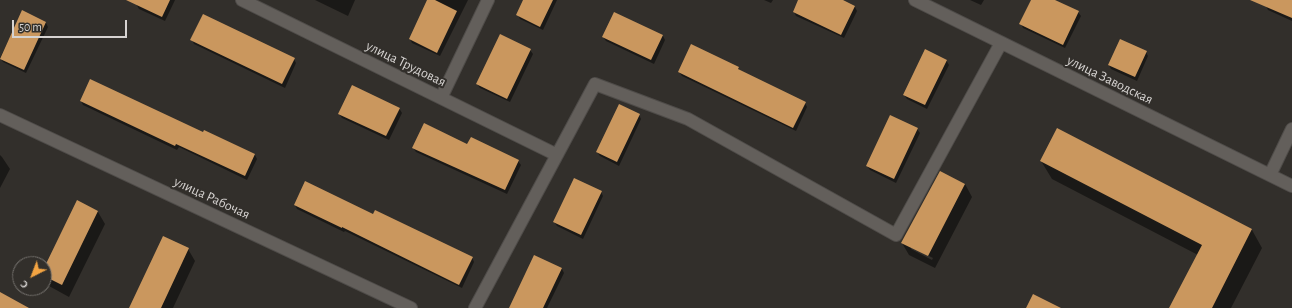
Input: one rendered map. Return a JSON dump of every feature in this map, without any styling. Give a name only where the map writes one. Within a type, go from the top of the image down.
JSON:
[{"type":"street","name":"улица Трудовая","points":[[242,0],[557,155]]},
{"type":"street","points":[[441,98],[488,0]]},
{"type":"street","name":"улица Заводская","points":[[915,0],[1292,186]]},
{"type":"street","points":[[475,308],[595,84],[688,119],[896,235],[1001,43]]},
{"type":"street","name":"улица Рабочая","points":[[0,115],[411,308]]},
{"type":"street","points":[[1270,175],[1292,129]]},
{"type":"building","points":[[126,0],[170,0],[162,17]]},
{"type":"building","points":[[427,0],[435,0],[457,11],[437,53],[409,39]]},
{"type":"building","points":[[523,0],[553,0],[540,27],[516,15]]},
{"type":"building","points":[[798,0],[843,0],[855,6],[841,35],[793,12]]},
{"type":"building","points":[[1031,0],[1055,0],[1079,11],[1063,45],[1019,24]]},
{"type":"building","points":[[1250,0],[1292,0],[1292,18]]},
{"type":"building","points":[[22,10],[46,22],[24,70],[0,59]]},
{"type":"building","points":[[614,12],[663,35],[651,60],[602,37]]},
{"type":"building","points":[[203,14],[295,58],[282,84],[190,40]]},
{"type":"building","points":[[500,34],[531,49],[507,99],[476,84]]},
{"type":"building","points":[[1120,39],[1147,51],[1135,77],[1108,65]]},
{"type":"building","points":[[691,44],[806,102],[793,128],[678,72]]},
{"type":"building","points":[[925,49],[947,60],[925,105],[903,95]]},
{"type":"building","points":[[90,79],[203,132],[204,130],[255,154],[245,176],[176,144],[175,146],[80,101]]},
{"type":"building","points":[[352,85],[400,108],[386,136],[338,114]]},
{"type":"building","points":[[619,104],[640,114],[617,162],[596,152]]},
{"type":"building","points":[[890,115],[918,128],[894,179],[866,166]]},
{"type":"building","points":[[424,123],[467,144],[471,137],[519,160],[505,190],[412,148]]},
{"type":"building","points":[[1057,128],[1252,229],[1212,308],[1169,308],[1202,245],[1040,161]]},
{"type":"building","points":[[940,171],[965,184],[928,256],[901,243]]},
{"type":"building","points":[[574,178],[602,191],[581,235],[553,222]]},
{"type":"building","points":[[305,181],[373,214],[375,210],[473,257],[459,285],[294,205]]},
{"type":"building","points":[[77,200],[98,211],[62,285],[52,280],[52,256],[50,256]]},
{"type":"building","points":[[163,236],[189,248],[161,308],[129,308]]},
{"type":"building","points":[[534,255],[562,268],[543,308],[509,308]]},
{"type":"building","points":[[0,292],[29,308],[0,308]]},
{"type":"building","points":[[1033,294],[1061,308],[1026,308]]}]
